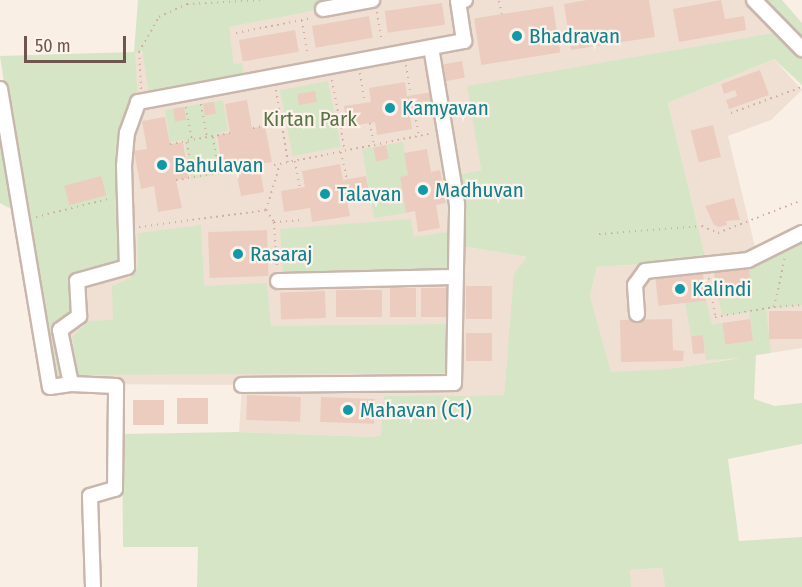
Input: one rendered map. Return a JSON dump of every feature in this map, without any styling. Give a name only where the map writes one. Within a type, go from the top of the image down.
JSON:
[{"type":"street","points":[[71,384],[60,330],[79,316],[77,281],[127,267],[127,133],[141,101],[464,41],[460,0]]},
{"type":"street","points":[[754,0],[802,50]]},
{"type":"street","points":[[323,9],[374,5]]},
{"type":"street","points":[[242,385],[454,383],[457,204],[431,47]]},
{"type":"street","points":[[0,88],[50,387],[71,384],[116,386],[116,489],[90,496],[93,587]]},
{"type":"street","points":[[637,314],[636,285],[645,271],[748,260],[796,235]]},
{"type":"street","points":[[278,280],[456,278]]},
{"type":"path","points":[[141,101],[139,52],[159,17],[187,4],[262,0]]},
{"type":"path","points":[[500,1],[502,14]]},
{"type":"path","points":[[374,5],[383,48]]},
{"type":"path","points":[[236,33],[324,16],[323,9]]},
{"type":"path","points":[[302,20],[309,62]]},
{"type":"path","points":[[405,60],[411,95]]},
{"type":"path","points":[[360,69],[365,103]]},
{"type":"path","points":[[331,74],[346,180]]},
{"type":"path","points":[[275,85],[288,162]]},
{"type":"path","points":[[731,113],[802,87]]},
{"type":"path","points":[[200,99],[207,137]]},
{"type":"path","points":[[185,102],[192,140]]},
{"type":"path","points":[[415,114],[419,136]]},
{"type":"path","points":[[253,128],[282,122]]},
{"type":"path","points":[[370,123],[374,145]]},
{"type":"path","points":[[274,165],[445,131]]},
{"type":"path","points":[[170,144],[230,133]]},
{"type":"path","points":[[213,136],[219,173]]},
{"type":"path","points":[[187,141],[193,178]]},
{"type":"path","points":[[295,161],[300,188]]},
{"type":"path","points":[[266,210],[280,164]]},
{"type":"path","points":[[176,180],[237,170]]},
{"type":"path","points":[[22,220],[128,195]]},
{"type":"path","points":[[599,234],[702,226],[718,233],[802,200]]},
{"type":"path","points":[[266,210],[274,222],[278,280]]},
{"type":"path","points":[[128,229],[266,210]]},
{"type":"path","points":[[274,222],[302,220]]},
{"type":"path","points":[[774,307],[796,235]]},
{"type":"path","points":[[707,265],[715,317],[774,307],[802,305]]},
{"type":"shaded area","points":[[323,0],[744,0],[778,32],[468,87],[481,170],[457,175],[461,246],[527,257],[507,357],[504,395],[454,395],[453,440],[239,432],[242,385],[71,384],[60,330],[124,166],[138,99],[134,52],[234,64],[228,27],[323,9]]},
{"type":"shaded area","points":[[774,59],[802,90],[771,120],[728,136],[756,251],[802,225],[802,348],[668,369],[611,373],[590,296],[597,267],[706,260],[668,103]]},
{"type":"shaded area","points":[[662,568],[665,587],[599,587],[599,572]]},
{"type":"green space","points":[[138,0],[323,0],[323,9],[229,27],[234,64],[242,63],[245,82],[150,99],[142,51],[135,53],[138,99],[127,133],[127,264],[77,281],[79,316],[60,330],[71,384],[50,387],[17,197],[9,208],[0,203],[0,141],[11,129],[0,56],[134,52]]},
{"type":"green space","points":[[756,0],[782,0],[802,23],[802,85],[774,59],[668,103],[706,260],[597,267],[590,296],[611,372],[668,369],[741,358],[706,360],[703,335],[691,336],[685,303],[706,301],[712,325],[722,323],[726,345],[753,341],[749,312],[722,316],[719,300],[753,294],[748,265],[802,238],[802,305],[766,309],[771,353],[756,355],[754,399],[775,406],[802,403],[802,444],[728,459],[739,541],[802,537],[802,587],[665,587],[662,568],[630,570],[631,587],[197,587],[198,547],[123,547],[122,434],[239,432],[374,437],[381,435],[384,396],[504,395],[514,274],[527,257],[461,246],[457,175],[481,170],[467,86],[784,31]]},
{"type":"green space","name":"Kirtan Park","points":[[328,81],[341,147],[293,156],[280,90]]},
{"type":"green space","points":[[223,100],[228,131],[215,134],[222,174],[191,179],[184,140],[170,142],[165,110]]},
{"type":"green space","points":[[403,142],[408,175],[400,177],[406,213],[374,218],[362,149]]},
{"type":"green space","points":[[411,219],[414,237],[448,232],[447,270],[283,274],[280,229]]},
{"type":"green space","points":[[201,225],[204,286],[267,283],[271,326],[447,324],[446,373],[78,375],[72,337],[88,321],[113,320],[112,286],[130,278],[138,265],[138,233]]},
{"type":"building","points":[[587,0],[649,0],[655,37],[571,50],[564,4]]},
{"type":"building","points":[[721,0],[725,19],[744,16],[746,30],[679,42],[673,9]]},
{"type":"building","points":[[442,3],[445,25],[388,33],[385,11]]},
{"type":"building","name":"Bhadravan","points":[[553,6],[560,52],[481,65],[474,19]]},
{"type":"building","points":[[369,16],[373,38],[316,48],[312,26]]},
{"type":"building","points":[[295,30],[299,52],[243,62],[239,40]]},
{"type":"building","points":[[462,61],[465,78],[446,81],[443,64]]},
{"type":"building","points":[[760,70],[769,95],[729,109],[726,100],[737,96],[735,90],[724,94],[721,84]]},
{"type":"building","name":"Kamyavan","points":[[405,82],[407,96],[433,92],[436,110],[410,115],[412,129],[377,135],[375,122],[347,127],[344,106],[371,102],[369,88]]},
{"type":"building","points":[[315,91],[317,102],[299,105],[297,94]]},
{"type":"building","points":[[247,100],[252,128],[265,126],[272,162],[259,164],[264,192],[241,196],[236,170],[223,173],[217,135],[230,133],[225,104]]},
{"type":"building","points":[[214,102],[216,114],[205,116],[203,104]]},
{"type":"building","points":[[184,107],[186,120],[175,122],[173,109]]},
{"type":"building","name":"Bahulavan","points":[[165,117],[170,144],[183,142],[189,178],[176,180],[182,208],[158,212],[154,186],[141,189],[134,151],[147,149],[142,121]]},
{"type":"building","points":[[713,125],[721,157],[699,163],[691,131]]},
{"type":"building","points":[[386,145],[389,159],[376,161],[373,148]]},
{"type":"building","name":"Madhuvan","points":[[427,149],[431,172],[440,170],[446,203],[436,205],[440,228],[418,232],[415,211],[406,213],[400,177],[408,175],[404,153]]},
{"type":"building","name":"Talavan","points":[[340,164],[343,180],[366,176],[370,197],[347,201],[350,216],[312,222],[310,208],[284,212],[281,191],[305,187],[302,171]]},
{"type":"building","points":[[101,176],[106,195],[69,205],[64,186]]},
{"type":"building","points":[[734,198],[740,220],[726,221],[727,225],[719,227],[714,225],[705,206]]},
{"type":"building","name":"Rasaraj","points":[[267,230],[269,276],[210,278],[208,232]]},
{"type":"building","points":[[748,265],[753,294],[719,300],[714,271]]},
{"type":"building","name":"Kalindi","points":[[703,272],[706,301],[658,306],[655,277]]},
{"type":"building","points":[[466,286],[492,286],[492,319],[466,319]]},
{"type":"building","points":[[390,288],[416,288],[416,317],[390,317]]},
{"type":"building","points":[[421,288],[447,288],[447,317],[421,317]]},
{"type":"building","points":[[336,290],[382,290],[382,317],[336,317]]},
{"type":"building","points":[[325,291],[326,318],[281,320],[280,293]]},
{"type":"building","points":[[769,311],[802,311],[802,339],[769,339]]},
{"type":"building","points":[[672,319],[673,350],[684,351],[683,361],[621,362],[620,320]]},
{"type":"building","points":[[750,319],[753,341],[725,345],[722,323]]},
{"type":"building","points":[[466,333],[492,333],[492,361],[466,361]]},
{"type":"building","points":[[703,335],[705,353],[693,354],[691,336]]},
{"type":"building","points":[[247,395],[301,397],[300,422],[246,420]]},
{"type":"building","name":"Mahavan (C1)","points":[[321,397],[375,399],[374,424],[320,422]]},
{"type":"building","points":[[177,398],[208,398],[208,424],[177,424]]},
{"type":"building","points":[[133,400],[164,400],[164,425],[133,425]]},
{"type":"place","name":"Bhadravan","points":[[517,36]]},
{"type":"place","name":"Kamyavan","points":[[390,108]]},
{"type":"place","name":"Bahulavan","points":[[162,165]]},
{"type":"place","name":"Madhuvan","points":[[423,190]]},
{"type":"place","name":"Talavan","points":[[325,194]]},
{"type":"place","name":"Rasaraj","points":[[238,254]]},
{"type":"place","name":"Kalindi","points":[[680,289]]},
{"type":"place","name":"Mahavan (C1)","points":[[348,410]]}]
